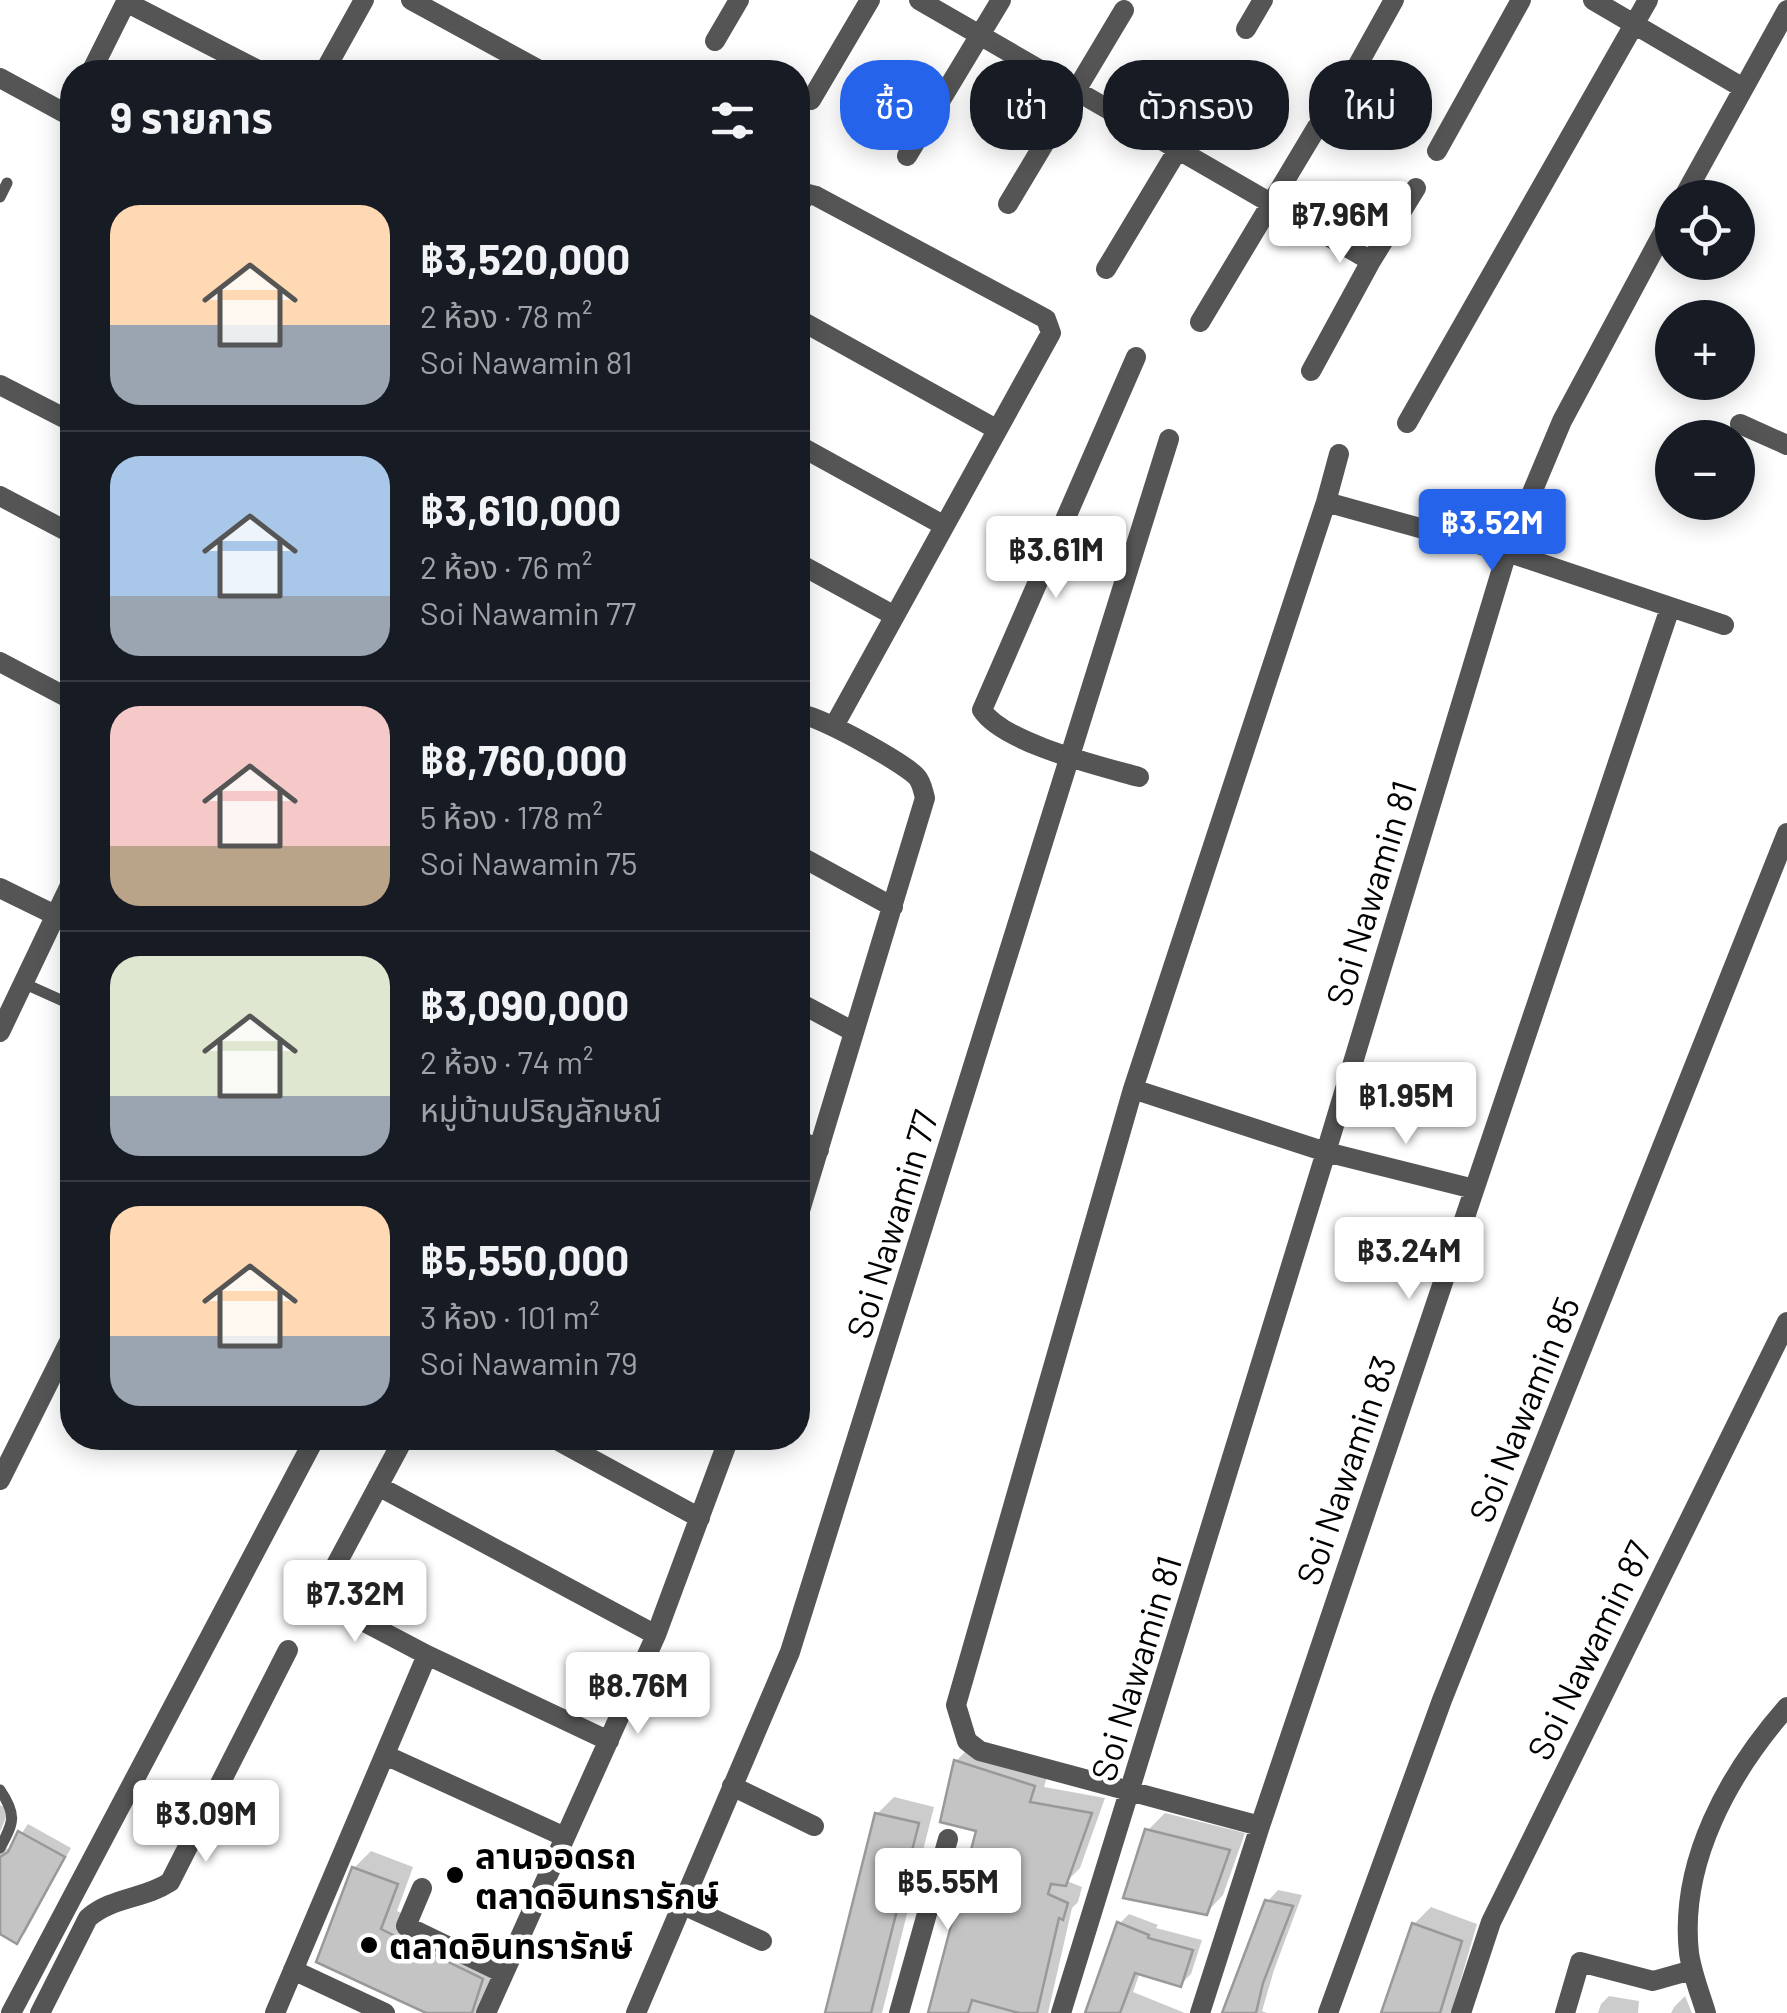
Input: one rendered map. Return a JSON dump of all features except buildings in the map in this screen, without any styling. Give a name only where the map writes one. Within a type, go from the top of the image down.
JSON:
[{"type":"street","points":[[331,60],[364,0]]},
{"type":"street","points":[[411,0],[517,60]]},
{"type":"street","points":[[715,41],[739,0]]},
{"type":"street","points":[[811,100],[870,0]]},
{"type":"street","points":[[919,0],[1022,60]]},
{"type":"street","points":[[907,156],[1002,0]]},
{"type":"street","points":[[1246,30],[1263,0]]},
{"type":"street","points":[[1361,60],[1394,0]]},
{"type":"street","points":[[1437,150],[1521,0]]},
{"type":"street","points":[[1593,0],[1742,88]]},
{"type":"street","points":[[1407,423],[1648,0]]},
{"type":"street","points":[[97,60],[127,1],[239,60]]},
{"type":"street","points":[[1083,79],[1124,10]]},
{"type":"street","points":[[1692,180],[1787,10]]},
{"type":"street","points":[[0,78],[60,108]]},
{"type":"street","points":[[1200,322],[1309,142]]},
{"type":"street","points":[[1008,204],[1040,150]]},
{"type":"street","points":[[1106,269],[1178,150],[1371,261]]},
{"type":"street","points":[[1312,371],[1371,261],[1416,188]]},
{"type":"street","points":[[810,194],[1046,319],[1052,333],[834,726]]},
{"type":"street","name":"Soi Nawamin 81","points":[[1061,2013],[1132,1791],[1507,552],[1562,421],[1655,248]]},
{"type":"street","points":[[810,327],[996,429]]},
{"type":"street","points":[[1136,356],[982,710],[1004,730],[1072,758],[1138,777]]},
{"type":"street","points":[[0,386],[60,415]]},
{"type":"street","points":[[1755,431],[1787,445]]},
{"type":"street","name":"Soi Nawamin 77","points":[[636,2013],[790,1652],[1169,440]]},
{"type":"street","points":[[810,452],[944,525]]},
{"type":"street","points":[[1260,1826],[980,1751],[966,1741],[956,1704],[1133,1088],[1339,454]]},
{"type":"street","points":[[0,496],[60,528]]},
{"type":"street","points":[[1326,502],[1507,552],[1724,625]]},
{"type":"street","points":[[810,570],[893,615]]},
{"type":"street","name":"Soi Nawamin 83","points":[[1200,2013],[1670,608]]},
{"type":"street","points":[[0,662],[60,694]]},
{"type":"street","points":[[810,715],[915,775],[925,798],[810,1179]]},
{"type":"street","name":"Soi Nawamin 85","points":[[1328,2013],[1442,1700],[1787,833]]},
{"type":"street","points":[[810,862],[893,907]]},
{"type":"street","points":[[0,888],[55,915]]},
{"type":"street","points":[[2,1025],[60,905]]},
{"type":"street","points":[[810,1008],[854,1032]]},
{"type":"street","points":[[1133,1088],[1326,1152],[1474,1189]]},
{"type":"street","points":[[810,1145],[819,1150]]},
{"type":"street","name":"Soi Nawamin 87","points":[[1461,2013],[1491,1922],[1787,1322]]},
{"type":"street","points":[[0,1480],[60,1360]]},
{"type":"street","points":[[10,2013],[309,1450]]},
{"type":"street","points":[[398,1450],[322,1591],[332,1605],[609,1742]]},
{"type":"street","points":[[575,1450],[700,1518]]},
{"type":"street","points":[[486,2013],[656,1635],[724,1450]]},
{"type":"street","points":[[378,1486],[656,1635]]},
{"type":"street","points":[[40,2013],[88,1918],[100,1908],[151,1894],[170,1882],[288,1650]]},
{"type":"street","points":[[275,2013],[427,1655]]},
{"type":"street","points":[[1706,2013],[1689,1950],[1690,1912],[1703,1843],[1726,1792],[1758,1740],[1787,1706]]},
{"type":"street","points":[[385,1755],[565,1837]]},
{"type":"street","points":[[732,1786],[814,1826]]},
{"type":"street","points":[[899,2013],[948,1840]]},
{"type":"street","points":[[422,1888],[406,1926],[503,1973]]},
{"type":"street","points":[[683,1905],[762,1941]]},
{"type":"street","points":[[1565,2013],[1580,1962],[1653,1980],[1692,1970]]},
{"type":"street","points":[[293,1970],[385,2013]]},
{"type":"lane","points":[[0,198],[8,183]]},
{"type":"lane","points":[[23,983],[60,1000]]},
{"type":"lane","points":[[0,1790],[12,1806],[12,1825],[0,1848]]},
{"type":"place","name":"ลานจอดรถ ตลาดอินทรารักษ์","points":[[455,1875]]},
{"type":"place","name":"ตลาดอินทรารักษ์","points":[[369,1945]]}]
